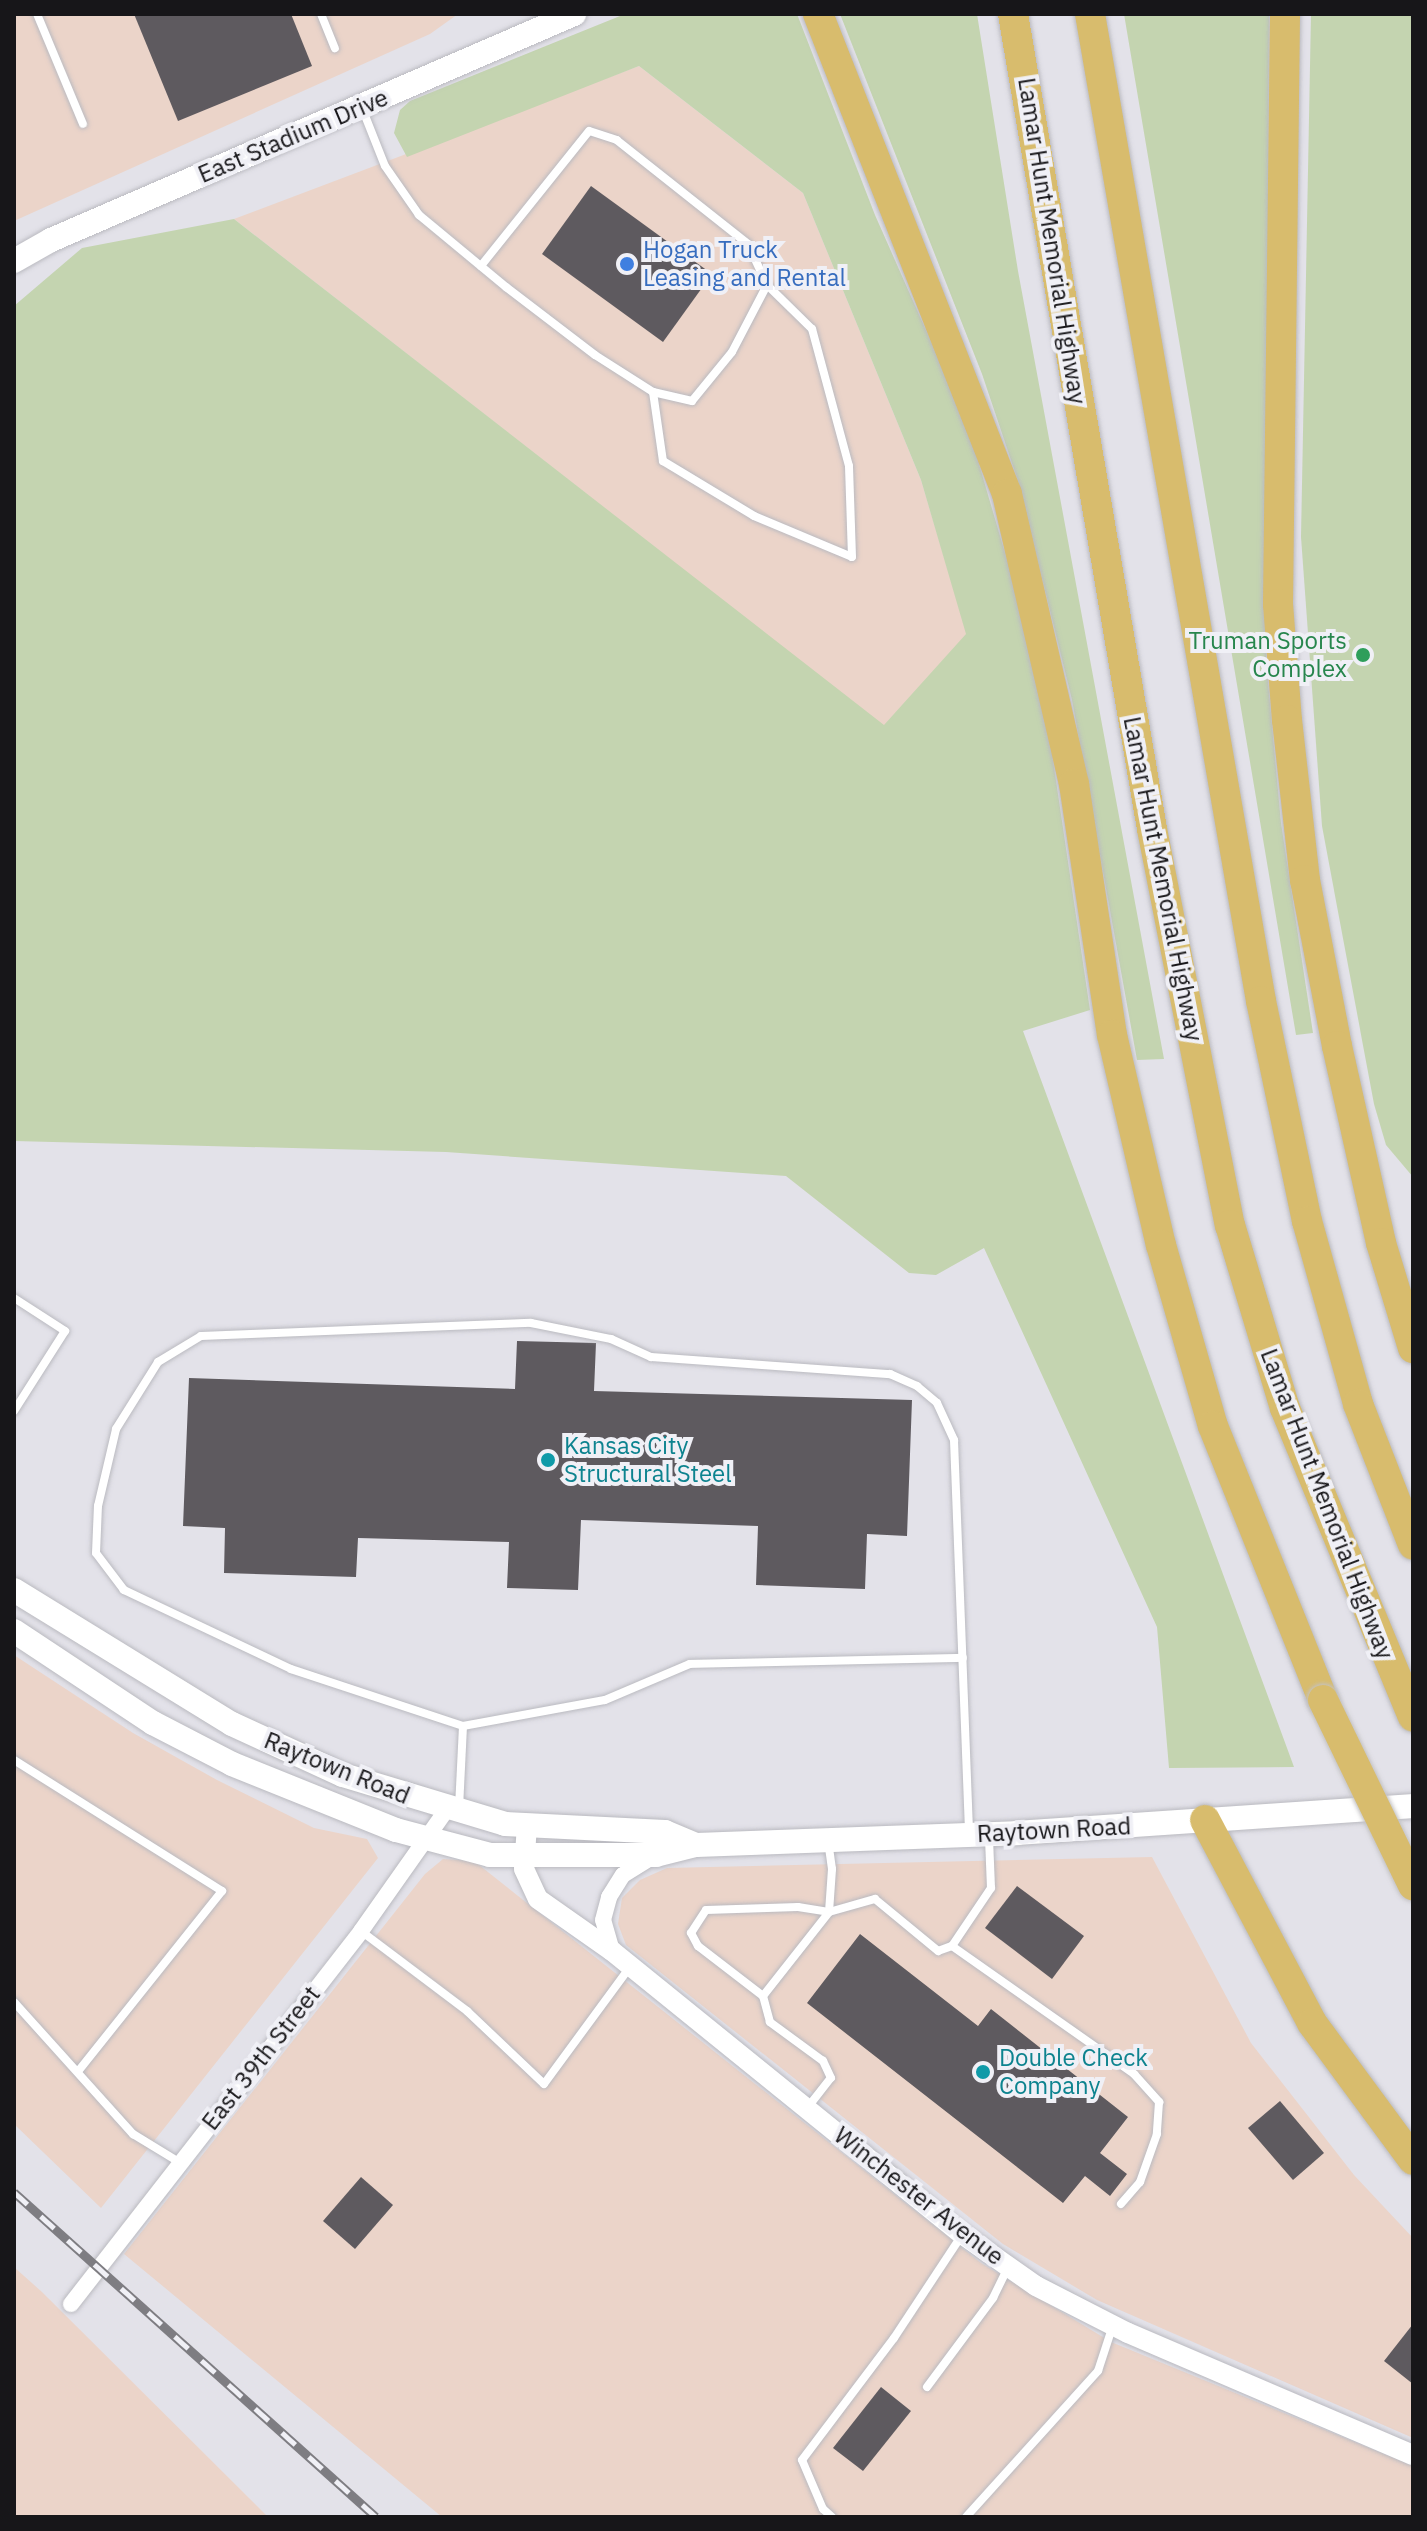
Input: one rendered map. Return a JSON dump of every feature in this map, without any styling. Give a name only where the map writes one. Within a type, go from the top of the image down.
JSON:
[{"type":"highway","points":[[818,14],[1007,494],[1074,784],[1112,1035],[1161,1245],[1213,1426],[1323,1700],[1413,1885]]},
{"type":"highway","name":"Lamar Hunt Memorial Highway","points":[[1013,14],[1185,997],[1230,1225],[1285,1408],[1397,1686],[1413,1717]]},
{"type":"highway","points":[[1090,14],[1261,1001],[1307,1221],[1358,1404],[1413,1545]]},
{"type":"highway","points":[[1285,14],[1278,604],[1305,880],[1337,1046],[1381,1243],[1413,1348]]},
{"type":"highway","points":[[1205,1820],[1312,2023],[1413,2160]]},
{"type":"main road","name":"East Stadium Drive","points":[[14,261],[51,240],[574,14]]},
{"type":"main road","name":"Raytown Road","points":[[14,1590],[232,1724],[343,1775],[453,1811],[527,1825],[665,1832],[695,1845]]},
{"type":"main road","points":[[22,1636],[50,1613]]},
{"type":"main road","name":"Raytown Road","points":[[22,1636],[153,1723],[232,1764],[425,1839],[525,1857],[656,1855],[695,1845],[979,1834],[1413,1806]]},
{"type":"street","name":"East 39th Street","points":[[71,2304],[361,1931],[425,1839],[453,1811]]},
{"type":"street","name":"Winchester Avenue","points":[[527,1825],[525,1857],[538,1899],[631,1966],[962,2234],[1008,2266],[1113,2325],[1413,2455]]},
{"type":"street","points":[[612,1951],[603,1920],[609,1897],[623,1875],[656,1855]]},
{"type":"lane","points":[[37,14],[83,124]]},
{"type":"lane","points":[[321,14],[335,48]]},
{"type":"lane","points":[[362,107],[385,166],[419,215],[481,266],[653,392],[692,401],[732,352],[767,285]]},
{"type":"lane","points":[[481,266],[589,131],[617,140],[748,244],[767,285],[812,329],[849,466],[852,557],[754,516],[663,461],[653,392]]},
{"type":"lane","points":[[14,1298],[65,1331],[14,1411]]},
{"type":"lane","points":[[807,2108],[831,2078],[823,2061],[770,2022],[763,1996],[698,1946],[691,1933],[695,1920],[706,1910],[798,1907],[829,1912],[875,1899],[938,1951],[952,1946],[991,1888],[979,1834],[963,1658],[954,1440],[937,1403],[917,1386],[890,1374],[651,1357],[611,1339],[531,1323],[201,1336],[158,1362],[116,1429],[98,1506],[96,1553],[124,1590],[291,1669],[463,1726],[605,1700],[690,1664],[963,1658]]},
{"type":"lane","points":[[453,1811],[463,1726]]},
{"type":"lane","points":[[14,1760],[222,1891],[80,2069]]},
{"type":"lane","points":[[763,1996],[829,1912],[832,1869],[828,1840]]},
{"type":"lane","points":[[361,1931],[467,2011],[544,2084],[631,1966]]},
{"type":"lane","points":[[952,1946],[1134,2074],[1159,2102],[1157,2134],[1140,2182],[1121,2204]]},
{"type":"lane","points":[[14,2002],[80,2069],[133,2134],[179,2162]]},
{"type":"lane","points":[[832,2517],[823,2509],[802,2460],[894,2338],[962,2234]]},
{"type":"lane","points":[[927,2387],[993,2298],[1008,2266]]},
{"type":"lane","points":[[966,2517],[1098,2371],[1113,2325]]},
{"type":"shaded area","points":[[14,14],[458,14],[430,34],[14,221]]},
{"type":"shaded area","points":[[639,66],[803,193],[921,480],[967,634],[884,726],[234,219]]},
{"type":"shaded area","points":[[14,1655],[133,1733],[217,1780],[314,1828],[367,1839],[378,1858],[101,2208],[14,2124]]},
{"type":"shaded area","points":[[1152,1857],[1251,2043],[1354,2175],[1413,2238],[1413,2438],[1097,2300],[1003,2244],[626,1945],[618,1924],[622,1898],[640,1880],[667,1868]]},
{"type":"shaded area","points":[[443,1859],[474,1861],[981,2263],[1111,2342],[1413,2466],[1413,2517],[442,2517],[124,2254],[425,1874]]},
{"type":"shaded area","points":[[14,2267],[42,2292],[268,2517],[14,2517]]},
{"type":"green space","points":[[625,14],[797,14],[875,215],[967,423],[1031,642],[1047,720],[1090,1010],[1023,1031],[1294,1767],[1169,1768],[1157,1627],[984,1248],[936,1275],[909,1273],[786,1176],[446,1152],[14,1141],[14,306],[82,248],[234,219],[884,725],[966,634],[921,480],[803,193],[639,66],[407,157],[394,133],[400,110],[410,101]]},
{"type":"green space","points":[[840,14],[977,14],[1018,271],[1164,1059],[1137,1060],[1072,700],[1018,481],[982,374]]},
{"type":"green space","points":[[1124,14],[1269,14],[1266,660],[1281,823],[1313,1033],[1296,1035]]},
{"type":"green space","name":"Truman Sports Complex","points":[[1311,14],[1413,14],[1413,1177],[1386,1145],[1374,1104],[1322,826],[1301,537]]},
{"type":"building","points":[[134,14],[291,14],[312,66],[178,121]]},
{"type":"building","name":"Hogan Truck Leasing and Rental","points":[[591,186],[712,274],[663,342],[542,254]]},
{"type":"building","name":"Kansas City Structural Steel","points":[[517,1341],[596,1343],[594,1391],[912,1400],[907,1536],[867,1534],[865,1589],[756,1585],[758,1526],[581,1520],[578,1590],[507,1588],[509,1542],[358,1538],[356,1577],[224,1573],[225,1528],[183,1526],[189,1378],[515,1389]]},
{"type":"building","points":[[1017,1886],[1084,1936],[1052,1979],[985,1928]]},
{"type":"building","name":"Double Check Company","points":[[860,1934],[978,2026],[991,2009],[1128,2117],[1100,2153],[1127,2174],[1110,2196],[1085,2176],[1063,2203],[807,2003]]},
{"type":"building","points":[[1280,2101],[1324,2153],[1293,2180],[1248,2128]]},
{"type":"building","points":[[361,2177],[393,2205],[355,2249],[323,2221]]},
{"type":"building","points":[[1413,2324],[1413,2384],[1384,2361]]},
{"type":"building","points":[[881,2387],[911,2411],[863,2471],[833,2448]]},
{"type":"railway","points":[[14,2192],[376,2517]]},
{"type":"place","name":"Hogan Truck Leasing and Rental","points":[[627,264]]},
{"type":"place","name":"Truman Sports Complex","points":[[1363,655]]},
{"type":"place","name":"Kansas City Structural Steel","points":[[548,1460]]},
{"type":"place","name":"Double Check Company","points":[[983,2072]]}]
